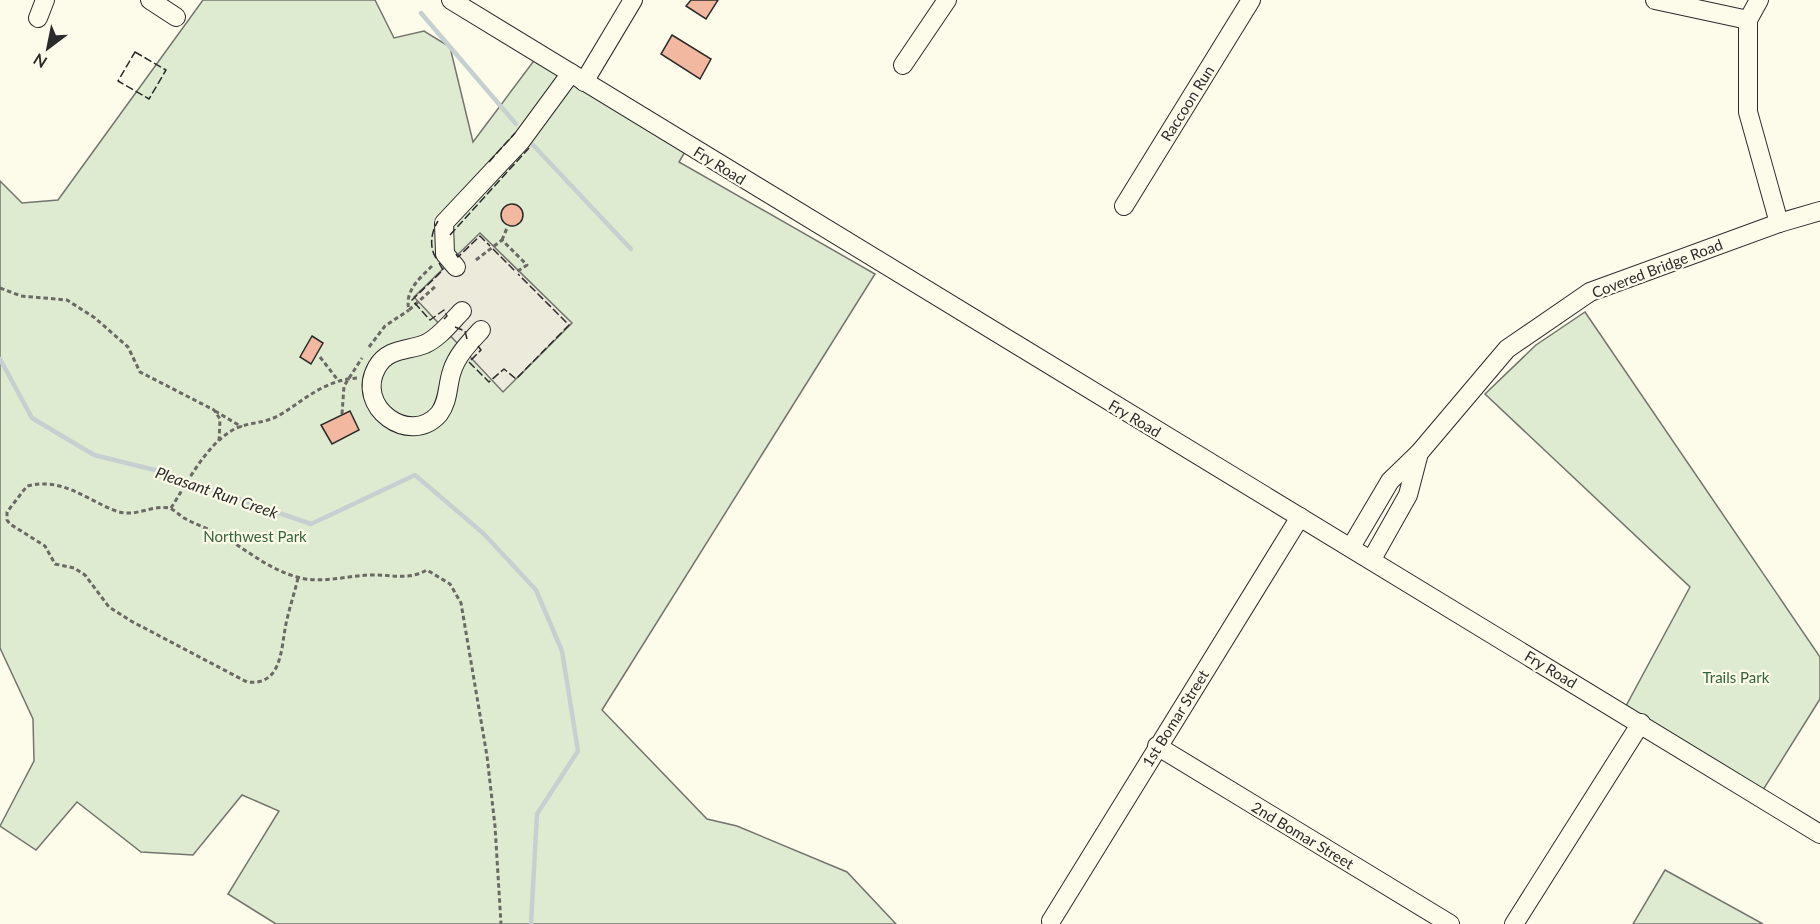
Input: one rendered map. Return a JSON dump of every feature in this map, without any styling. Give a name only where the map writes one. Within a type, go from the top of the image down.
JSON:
[{"type":"street","points":[[38,18],[45,0]]},
{"type":"street","points":[[150,0],[176,17]]},
{"type":"street","name":"Fry Road","points":[[451,0],[1820,834]]},
{"type":"street","points":[[450,260],[444,223],[578,78],[633,0]]},
{"type":"street","points":[[903,65],[947,0]]},
{"type":"street","name":"Raccoon Run","points":[[1124,206],[1251,0]]},
{"type":"street","points":[[1656,0],[1748,20]]},
{"type":"street","points":[[1759,0],[1748,20],[1749,112],[1779,223]]},
{"type":"street","name":"Covered Bridge Road","points":[[1351,547],[1390,480],[1419,453],[1507,349],[1590,292],[1779,223],[1820,211]]},
{"type":"street","points":[[462,311],[435,338],[385,357],[371,385],[375,406],[388,419],[406,426],[425,425],[439,413],[447,398],[453,368],[465,348],[481,330]]},
{"type":"street","points":[[1372,559],[1408,495],[1419,453]]},
{"type":"street","name":"1st Bomar Street","points":[[1051,921],[1300,517]]},
{"type":"street","points":[[1514,924],[1641,723]]},
{"type":"street","name":"2nd Bomar Street","points":[[1157,746],[1450,924]]},
{"type":"path","points":[[476,260],[502,240],[507,228]]},
{"type":"path","points":[[502,240],[528,265],[515,273]]},
{"type":"path","points":[[436,286],[409,310],[407,303],[415,282],[450,260]]},
{"type":"path","points":[[0,288],[21,296],[67,300],[95,318],[128,347],[140,372],[242,427]]},
{"type":"path","points":[[320,357],[337,380]]},
{"type":"path","points":[[171,508],[195,472],[230,431],[268,422],[308,395],[337,380],[374,376]]},
{"type":"path","points":[[214,410],[220,419],[219,442]]},
{"type":"path","points":[[298,578],[277,668],[265,680],[257,683],[247,682],[109,608],[85,574],[74,568],[55,564],[45,546],[7,520],[7,512],[20,492],[27,486],[38,483],[60,485],[78,490],[119,512],[137,514],[152,508],[171,508],[184,519],[222,536],[252,557],[298,578],[332,580],[376,574],[405,577],[417,576],[427,570],[444,578],[458,595],[487,756],[495,826],[501,924]]},
{"type":"green space","name":"Northwest Park","points":[[203,0],[375,0],[394,38],[424,31],[450,47],[473,142],[539,54],[689,145],[679,162],[875,274],[602,710],[707,819],[737,826],[847,872],[896,924],[276,924],[228,894],[279,811],[242,795],[193,855],[141,852],[77,802],[36,850],[0,826],[34,761],[33,719],[0,648],[0,181],[22,203],[58,200]]},
{"type":"green space","name":"Trails Park","points":[[1585,312],[1820,657],[1820,699],[1763,790],[1626,706],[1690,587],[1485,394],[1536,345]]},
{"type":"green space","points":[[1665,870],[1763,924],[1633,924]]},
{"type":"shaded area","points":[[480,233],[572,323],[503,392],[414,297]]},
{"type":"building","points":[[691,0],[718,0],[706,19],[686,6]]},
{"type":"building","points":[[672,35],[711,59],[700,79],[661,54]]},
{"type":"building","points":[[508,204],[516,204],[523,211],[523,219],[516,226],[508,226],[501,219],[501,211]]},
{"type":"building","points":[[312,336],[323,343],[311,364],[300,357]]},
{"type":"building","points":[[350,411],[359,430],[332,444],[321,425]]},
{"type":"waterway","points":[[421,13],[516,124]]},
{"type":"waterway","points":[[533,145],[631,249]]},
{"type":"waterway","name":"Pleasant Run Creek","points":[[0,359],[32,418],[94,455],[155,470],[311,524],[415,475],[484,534],[536,590],[562,651],[578,751],[537,814],[531,924]]},
{"type":"fence","points":[[135,52],[166,70],[149,99],[118,81],[135,52]]},
{"type":"fence","points":[[489,162],[515,133]]},
{"type":"fence","points":[[450,235],[529,148]]},
{"type":"fence","points":[[436,258],[432,249],[432,240],[438,221]]},
{"type":"fence","points":[[456,254],[458,257],[480,236],[490,246]]},
{"type":"fence","points":[[493,249],[515,271]]},
{"type":"fence","points":[[439,263],[443,270],[412,300],[430,320],[444,310],[447,316],[444,319]]},
{"type":"fence","points":[[478,346],[481,350],[469,362],[489,382],[504,369],[516,379],[569,325],[518,274]]},
{"type":"fence","points":[[455,327],[465,331],[467,339]]}]
